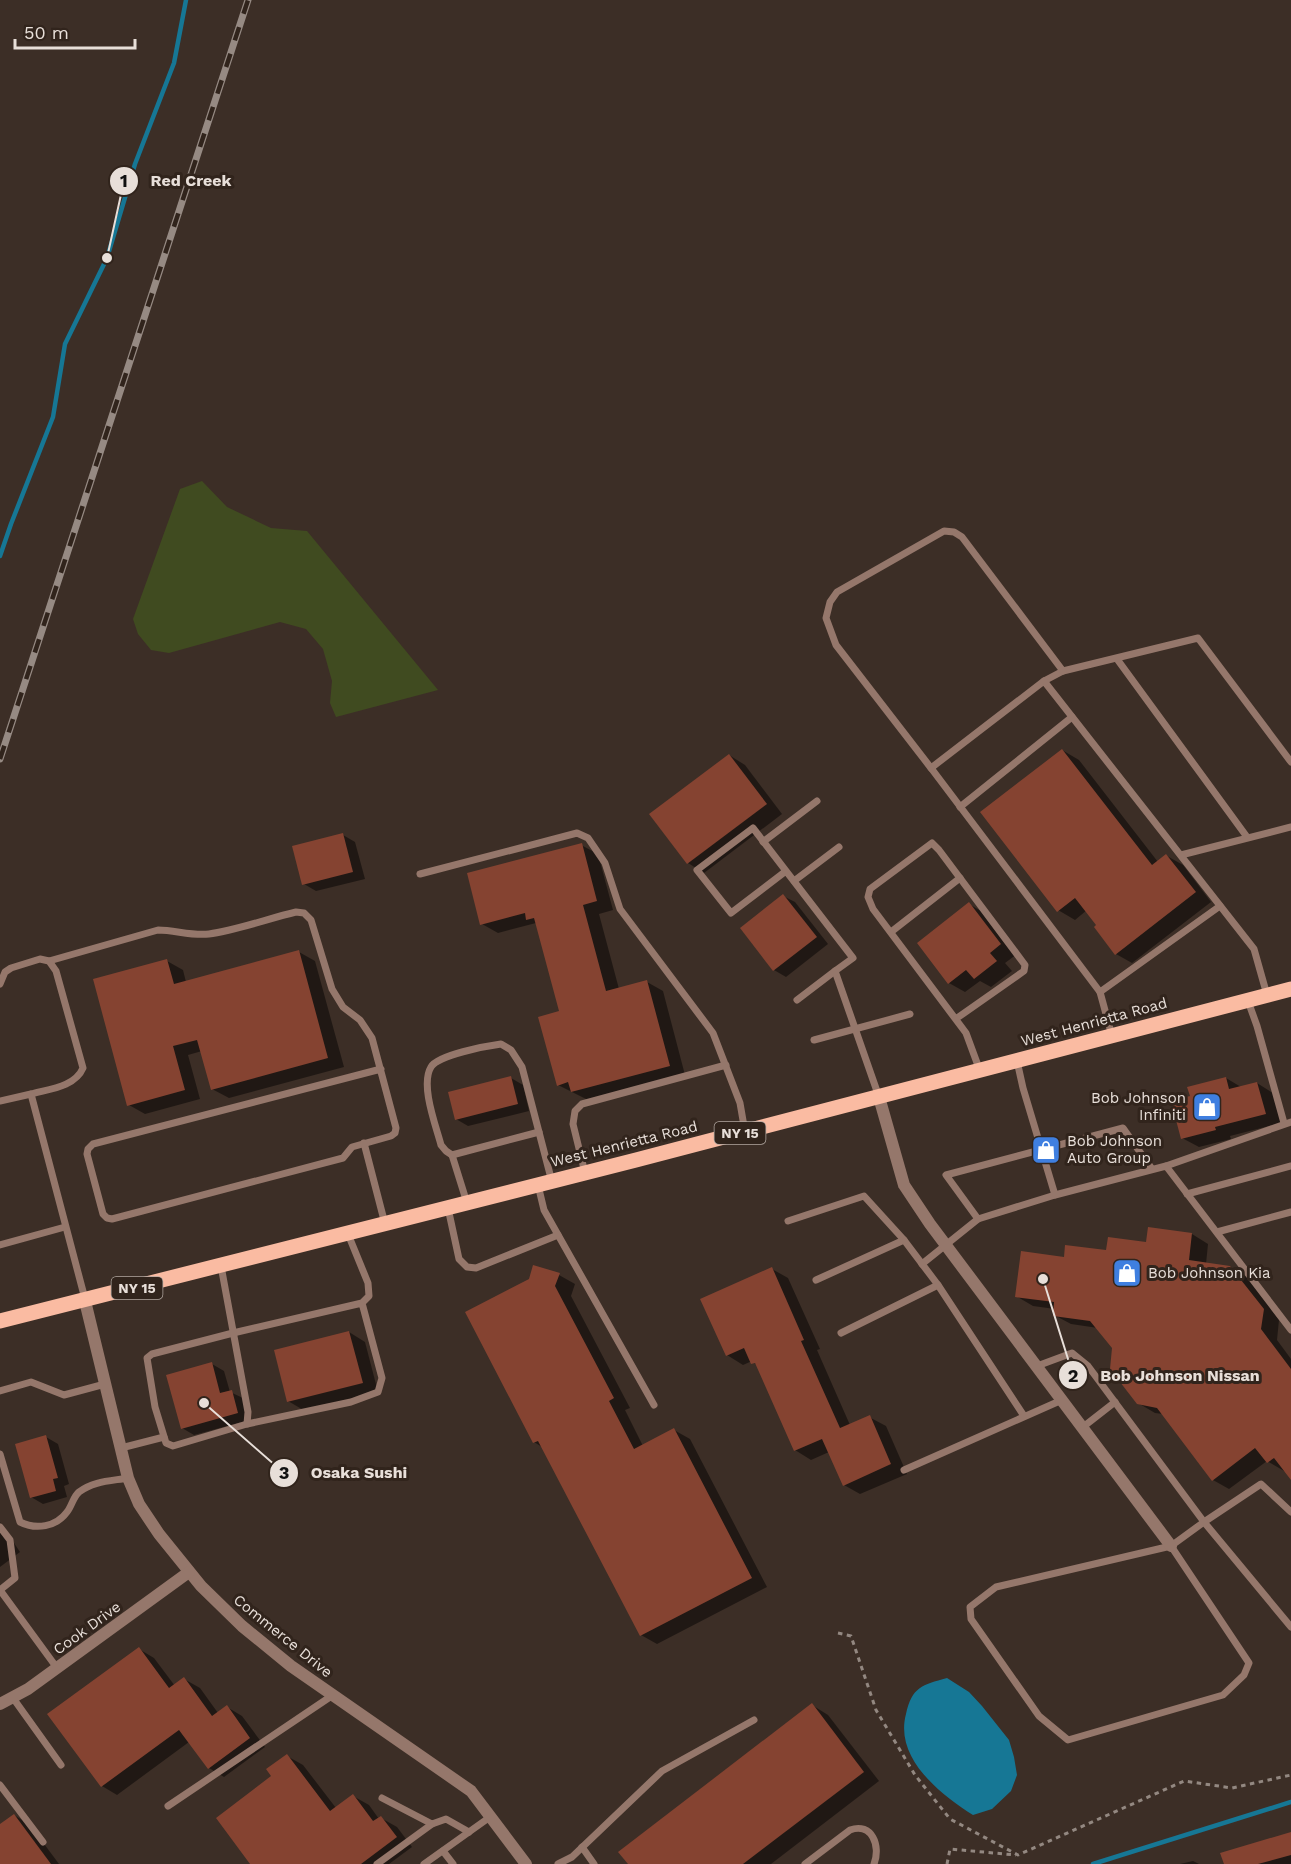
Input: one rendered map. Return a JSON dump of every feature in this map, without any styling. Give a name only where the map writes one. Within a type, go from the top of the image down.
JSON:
[{"type":"main road","name":"West Henrietta Road","points":[[0,1321],[745,1132],[1291,989]]},
{"type":"street","points":[[879,1097],[904,1185],[945,1245],[1171,1546]]},
{"type":"street","name":"Commerce Drive","points":[[85,1301],[128,1478],[140,1504],[159,1534],[189,1572],[242,1626],[291,1666],[471,1791],[526,1864]]},
{"type":"street","name":"Cook Drive","points":[[0,1704],[28,1689],[189,1572]]},
{"type":"lane","points":[[1063,671],[962,537],[954,532],[944,531],[837,592],[830,602],[826,618],[837,645],[1100,992],[1112,1036]]},
{"type":"lane","points":[[931,768],[1044,681],[1063,671],[1198,638],[1291,762]]},
{"type":"lane","points":[[1117,659],[1247,837]]},
{"type":"lane","points":[[1044,681],[1254,949],[1267,995]]},
{"type":"lane","points":[[960,807],[1072,717]]},
{"type":"lane","points":[[763,842],[817,801]]},
{"type":"lane","points":[[1180,855],[1291,826]]},
{"type":"lane","points":[[786,871],[731,913],[698,870],[753,828],[853,958],[797,1000]]},
{"type":"lane","points":[[420,874],[577,833],[588,838],[605,863],[620,909],[713,1033],[740,1103],[745,1132]]},
{"type":"lane","points":[[957,1018],[1024,971],[1025,965],[932,843],[870,889],[868,897],[873,909],[957,1018],[966,1033],[980,1071]]},
{"type":"lane","points":[[794,881],[840,847]]},
{"type":"lane","points":[[891,932],[960,878]]},
{"type":"lane","points":[[1100,992],[1220,906]]},
{"type":"lane","points":[[0,984],[5,972],[12,968],[40,959],[49,961],[158,930],[174,930],[194,935],[211,934],[296,912],[304,913],[311,920],[332,989],[344,1007],[360,1020],[372,1038],[381,1069],[396,1128],[395,1133],[391,1136],[352,1147],[343,1158],[112,1219],[107,1218],[103,1214],[87,1154],[93,1144],[381,1069]]},
{"type":"lane","points":[[0,1101],[73,1082],[83,1068],[56,971],[49,961]]},
{"type":"lane","points":[[836,971],[879,1097]]},
{"type":"lane","points":[[922,1264],[978,1219],[1055,1195],[1166,1166],[1288,1123],[1248,1000]]},
{"type":"lane","points":[[814,1040],[910,1014]]},
{"type":"lane","points":[[466,1203],[452,1155],[441,1145],[426,1079],[431,1066],[438,1060],[501,1044],[511,1050],[522,1067],[539,1132],[545,1183],[544,1210],[654,1405]]},
{"type":"lane","points":[[1017,1061],[1055,1195]]},
{"type":"lane","points":[[585,1173],[573,1124],[575,1111],[582,1104],[726,1065]]},
{"type":"lane","points":[[31,1094],[85,1301]]},
{"type":"lane","points":[[978,1219],[946,1175],[1123,1128],[1152,1169]]},
{"type":"lane","points":[[452,1155],[539,1132]]},
{"type":"lane","points":[[364,1143],[385,1224]]},
{"type":"lane","points":[[1166,1166],[1291,1330]]},
{"type":"lane","points":[[1187,1194],[1291,1167]]},
{"type":"lane","points":[[788,1221],[864,1196],[904,1240],[938,1285],[1024,1416]]},
{"type":"lane","points":[[448,1208],[459,1259],[467,1267],[476,1268],[558,1235]]},
{"type":"lane","points":[[1217,1232],[1291,1212]]},
{"type":"lane","points":[[0,1245],[65,1227]]},
{"type":"lane","points":[[348,1234],[368,1283],[369,1296],[362,1303],[233,1332],[152,1354],[147,1358],[155,1407],[166,1443],[173,1446],[247,1424],[351,1402],[378,1392],[382,1378],[362,1303]]},
{"type":"lane","points":[[816,1280],[904,1240]]},
{"type":"lane","points":[[221,1266],[248,1412],[247,1424]]},
{"type":"lane","points":[[841,1333],[938,1285]]},
{"type":"lane","points":[[1037,1366],[1072,1353],[1088,1366],[1204,1522],[1291,1627]]},
{"type":"lane","points":[[0,1391],[31,1382],[64,1395],[105,1384]]},
{"type":"lane","points":[[904,1470],[1062,1400]]},
{"type":"lane","points":[[1083,1427],[1115,1402]]},
{"type":"lane","points":[[121,1448],[164,1437]]},
{"type":"lane","points":[[0,1454],[20,1522],[30,1527],[58,1521],[68,1511],[77,1493],[94,1483],[128,1478]]},
{"type":"lane","points":[[1171,1546],[1249,1662],[1244,1675],[1223,1695],[1068,1740],[1040,1716],[971,1619],[970,1607],[996,1587],[1171,1546],[1261,1484],[1291,1512]]},
{"type":"lane","points":[[0,1527],[10,1540],[15,1578],[0,1590],[57,1668]]},
{"type":"lane","points":[[168,1806],[333,1695]]},
{"type":"lane","points":[[13,1698],[61,1765]]},
{"type":"lane","points":[[558,1864],[572,1857],[662,1771],[754,1720]]},
{"type":"lane","points":[[0,1785],[43,1842]]},
{"type":"lane","points":[[382,1798],[432,1824]]},
{"type":"lane","points":[[424,1864],[490,1817]]},
{"type":"lane","points":[[377,1864],[432,1824],[446,1819],[469,1832]]},
{"type":"lane","points":[[805,1864],[857,1827],[866,1830],[877,1845],[874,1864]]},
{"type":"lane","points":[[582,1847],[594,1864]]},
{"type":"lane","points":[[442,1851],[453,1864]]},
{"type":"path","points":[[838,1633],[851,1636],[876,1710],[915,1775],[950,1819],[1018,1855]]},
{"type":"path","points":[[947,1864],[950,1849],[1018,1855],[1184,1780],[1233,1788],[1291,1775]]},
{"type":"green space","points":[[202,481],[227,507],[271,528],[307,531],[438,690],[336,717],[330,703],[332,681],[323,649],[306,629],[280,622],[169,653],[151,650],[138,634],[133,619],[180,489]]},
{"type":"water","points":[[947,1678],[969,1692],[982,1706],[1009,1740],[1014,1757],[1017,1775],[1011,1791],[992,1809],[973,1815],[947,1797],[923,1774],[907,1746],[904,1730],[911,1698],[919,1688]]},
{"type":"building","points":[[1062,749],[1152,865],[1166,854],[1196,892],[1115,955],[1075,898],[1057,912],[980,812]]},
{"type":"building","points":[[729,754],[767,804],[687,864],[649,814]]},
{"type":"building","points":[[343,833],[353,872],[302,885],[292,846]]},
{"type":"building","points":[[582,843],[597,901],[583,905],[606,991],[647,980],[670,1066],[571,1092],[568,1082],[557,1086],[538,1017],[559,1011],[534,918],[526,920],[525,913],[480,925],[467,873]]},
{"type":"building","points":[[783,894],[817,937],[773,971],[740,928]]},
{"type":"building","points":[[969,902],[1001,944],[990,953],[997,961],[974,979],[966,970],[948,984],[917,943]]},
{"type":"building","points":[[299,950],[328,1058],[211,1090],[197,1040],[173,1046],[185,1090],[127,1106],[93,979],[167,959],[174,984]]},
{"type":"building","points":[[511,1076],[518,1104],[455,1120],[448,1092]]},
{"type":"building","points":[[1226,1077],[1229,1089],[1257,1082],[1266,1114],[1215,1127],[1216,1130],[1181,1139],[1171,1101],[1190,1096],[1187,1087]]},
{"type":"building","points":[[1148,1227],[1192,1233],[1189,1260],[1230,1266],[1264,1309],[1261,1329],[1291,1369],[1291,1480],[1274,1458],[1267,1463],[1255,1448],[1212,1481],[1157,1408],[1137,1404],[1110,1369],[1112,1348],[1090,1321],[1053,1316],[1054,1302],[1015,1297],[1021,1251],[1064,1257],[1065,1245],[1106,1250],[1108,1237],[1146,1242]]},
{"type":"building","points":[[533,1265],[560,1273],[555,1286],[614,1398],[609,1401],[634,1449],[674,1428],[752,1578],[640,1636],[538,1441],[533,1443],[465,1312],[529,1279]]},
{"type":"building","points":[[772,1267],[804,1340],[801,1341],[840,1428],[870,1415],[891,1464],[843,1486],[822,1439],[794,1451],[755,1363],[751,1364],[744,1348],[726,1356],[700,1299]]},
{"type":"building","points":[[349,1331],[363,1383],[287,1402],[274,1350]]},
{"type":"building","points":[[212,1362],[220,1393],[232,1390],[238,1413],[181,1429],[166,1375]]},
{"type":"building","points":[[46,1435],[58,1478],[53,1479],[56,1491],[30,1498],[15,1444]]},
{"type":"building","points":[[139,1647],[169,1688],[184,1677],[212,1716],[227,1705],[250,1738],[208,1769],[179,1730],[101,1787],[47,1714]]},
{"type":"building","points":[[812,1703],[864,1772],[743,1864],[628,1864],[618,1852]]},
{"type":"building","points":[[287,1754],[330,1811],[353,1794],[373,1821],[381,1816],[397,1837],[361,1864],[250,1864],[216,1818],[271,1776],[266,1769]]},
{"type":"building","points":[[14,1814],[51,1864],[0,1864],[0,1824]]},
{"type":"building","points":[[1291,1832],[1291,1855],[1258,1864],[1224,1864],[1220,1853]]},
{"type":"waterway","points":[[0,556],[53,417],[65,344],[107,258],[135,164],[174,63],[186,0]]},
{"type":"waterway","points":[[1093,1864],[1291,1802]]},
{"type":"railway","points":[[0,759],[248,0]]},
{"type":"place","name":"Red Creek","points":[[107,258]]},
{"type":"place","name":"Bob Johnson Infiniti","points":[[1207,1107]]},
{"type":"place","name":"Bob Johnson Auto Group","points":[[1046,1150]]},
{"type":"place","name":"Bob Johnson Kia","points":[[1127,1273]]},
{"type":"place","name":"Bob Johnson Nissan","points":[[1043,1279]]},
{"type":"place","name":"Osaka Sushi","points":[[204,1403]]}]
